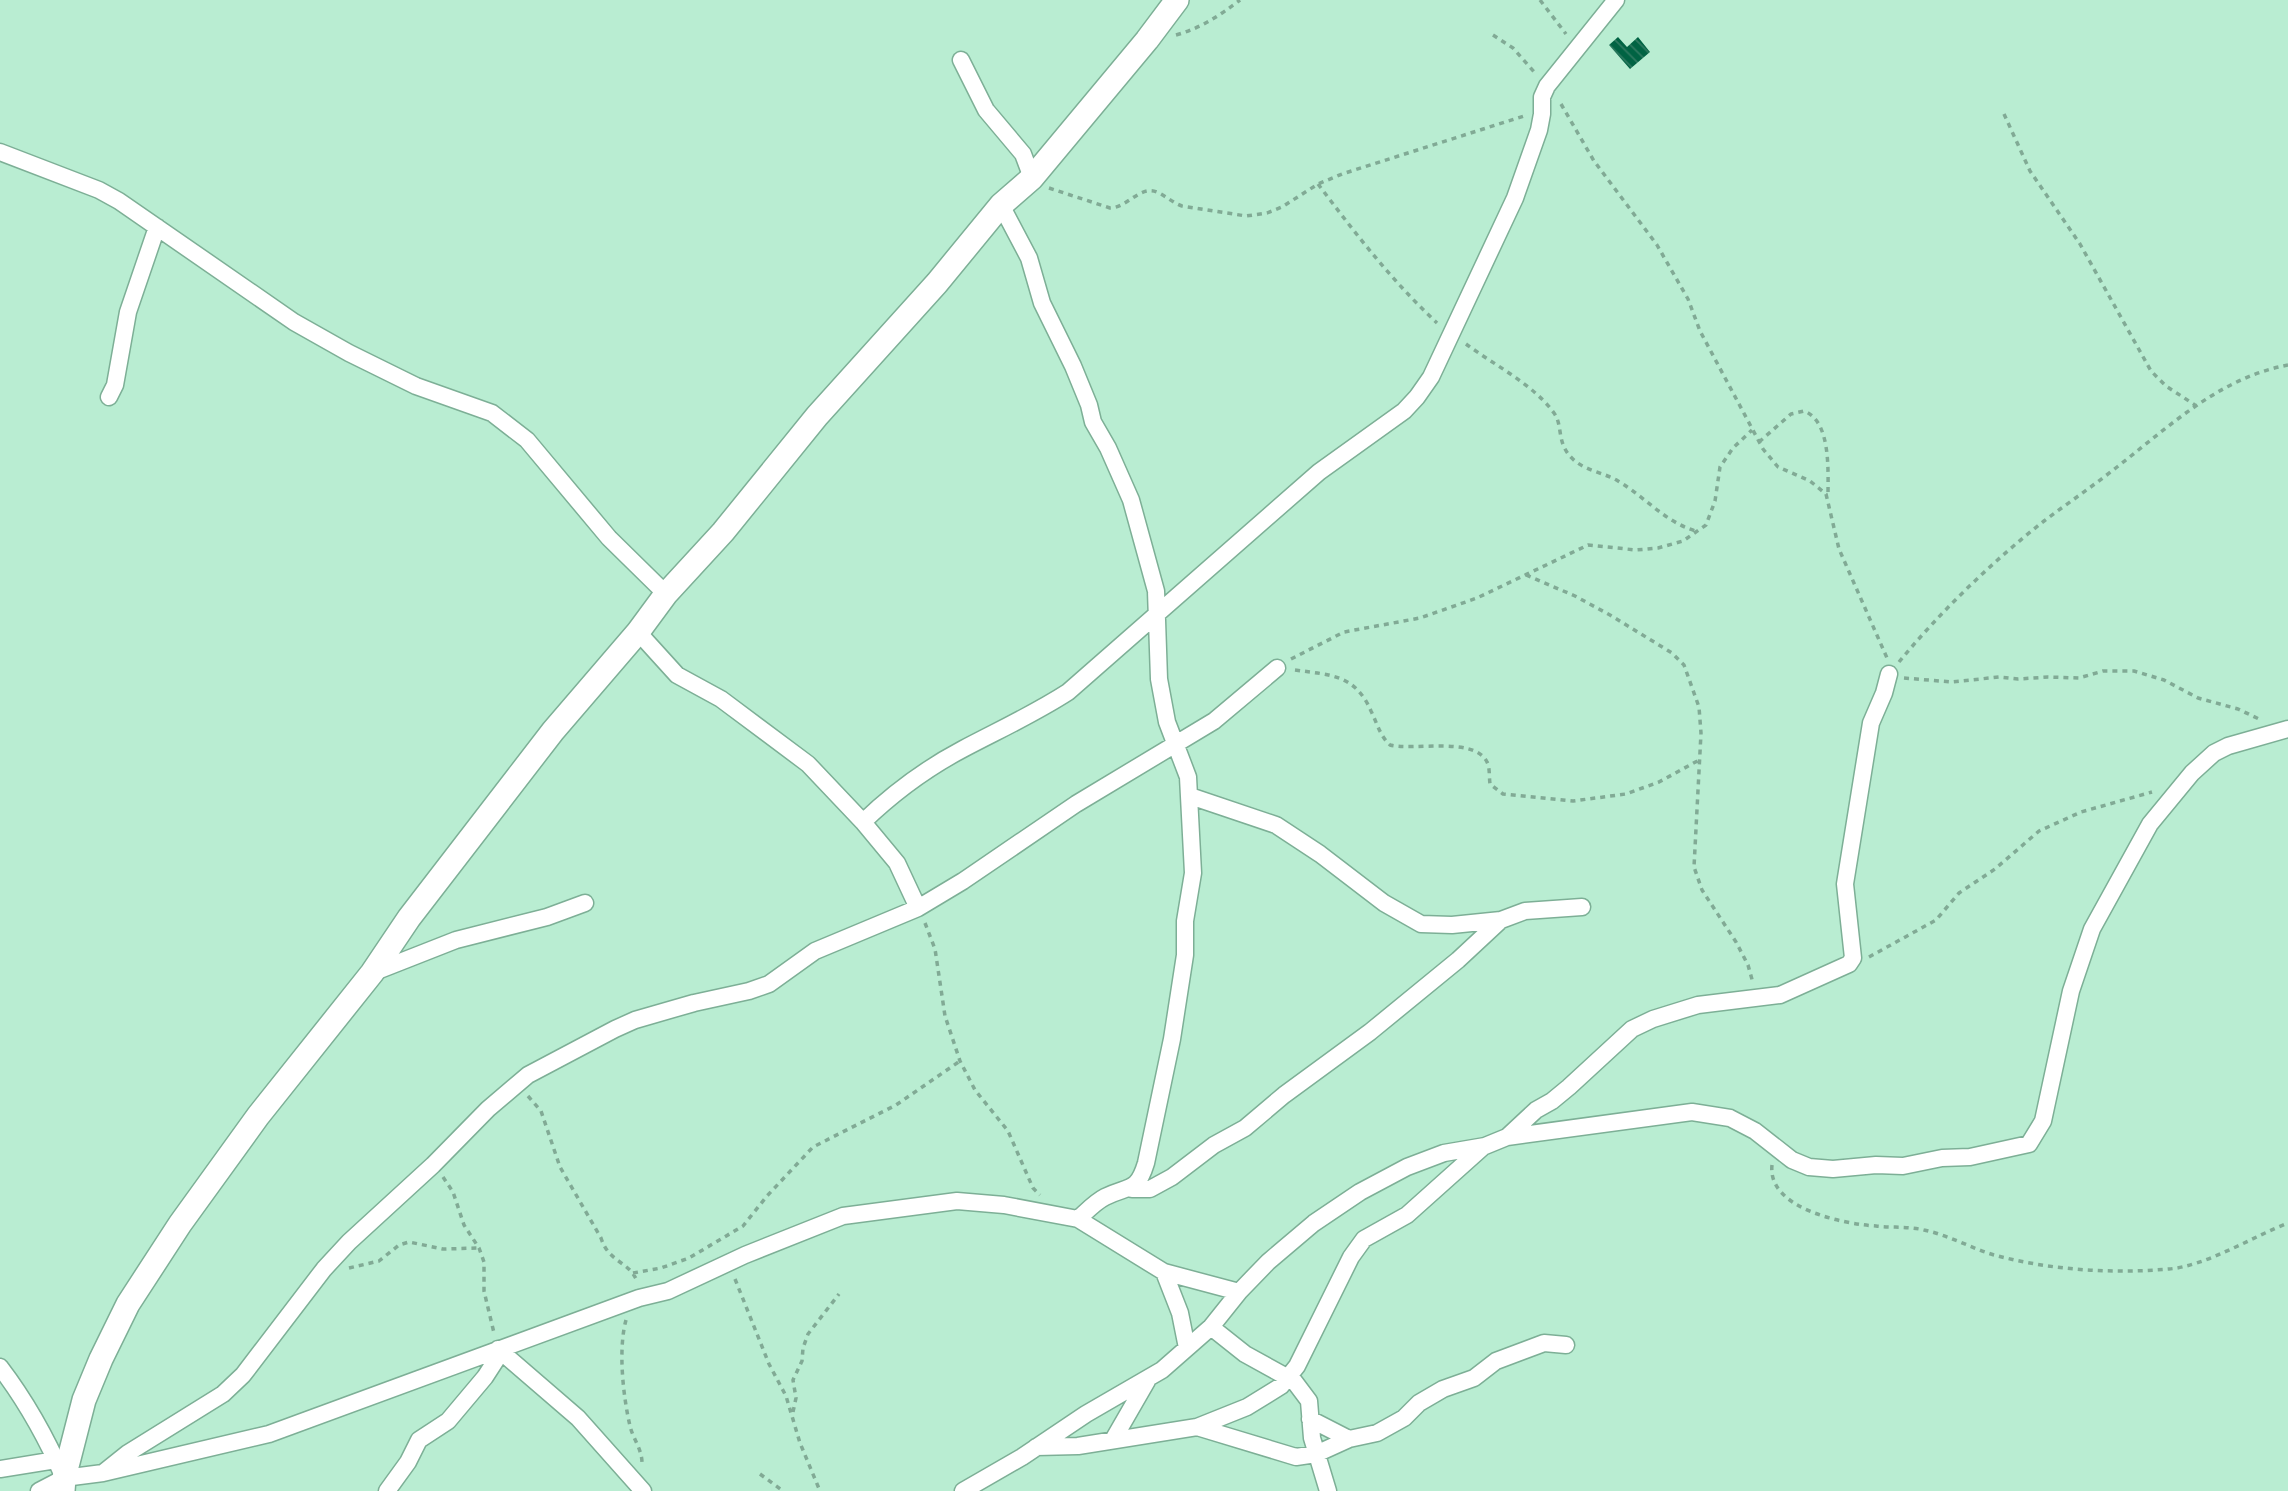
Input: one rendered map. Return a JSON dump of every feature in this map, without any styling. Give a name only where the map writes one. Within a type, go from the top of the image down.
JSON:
[{"type":"street","points":[[39,1491],[61,1476],[84,1400],[100,1359],[128,1304],[180,1224],[258,1116],[372,973],[409,918],[553,732],[638,632],[666,594],[723,532],[817,416],[937,283],[1001,205],[1032,177],[1147,40],[1177,0]]},
{"type":"street","points":[[863,822],[881,804],[942,762],[1035,713],[1068,692],[1320,472],[1404,411],[1418,397],[1431,377],[1506,219],[1532,155],[1542,114],[1544,92],[1616,0]]},
{"type":"street","points":[[961,60],[986,110],[1023,154],[1032,177]]},
{"type":"street","points":[[0,152],[100,190],[134,210],[268,306],[349,353],[416,386],[492,413],[527,440],[609,538],[666,594]]},
{"type":"street","points":[[1001,205],[1029,258],[1042,303],[1073,366],[1093,422],[1128,492],[1154,579],[1159,679],[1167,722],[1188,776],[1193,873],[1185,920],[1185,955],[1172,1039],[1146,1163],[1142,1178],[1132,1189]]},
{"type":"street","points":[[109,397],[116,384],[128,312],[157,227]]},
{"type":"street","points":[[638,632],[677,675],[721,699],[808,764],[863,822],[897,863],[918,908]]},
{"type":"street","points":[[103,1473],[128,1452],[223,1394],[258,1357],[324,1269],[349,1242],[433,1165],[472,1124],[528,1075],[615,1029],[665,1011],[736,995],[769,984],[816,951],[918,908],[963,881],[1076,804],[1214,721],[1277,667]]},
{"type":"street","points":[[1507,1137],[1536,1110],[1577,1081],[1632,1029],[1675,1011],[1698,1005],[1790,992],[1849,964],[1853,958],[1845,884],[1871,723],[1889,674]]},
{"type":"street","points":[[963,1491],[1162,1370],[1211,1327],[1268,1262],[1314,1223],[1360,1192],[1407,1167],[1444,1153],[1485,1146],[1507,1137],[1692,1112],[1730,1118],[1774,1145],[1791,1160],[1808,1167],[1833,1169],[1903,1166],[1942,1158],[1970,1157],[2029,1144],[2043,1121],[2071,991],[2092,929],[2150,824],[2192,773],[2214,753],[2228,746],[2285,730]]},
{"type":"street","points":[[1190,796],[1276,825],[1320,853],[1384,903],[1421,924],[1452,925],[1502,919],[1525,911],[1582,907]]},
{"type":"street","points":[[372,973],[456,940],[547,917],[585,903]]},
{"type":"street","points":[[1077,1219],[1104,1197],[1132,1189],[1150,1189],[1172,1177],[1214,1145],[1245,1128],[1284,1095],[1370,1032],[1458,960],[1502,919]]},
{"type":"street","points":[[1036,1447],[1078,1446],[1197,1427],[1247,1407],[1281,1386],[1297,1366],[1351,1257],[1364,1240],[1407,1215],[1485,1146]]},
{"type":"street","points":[[0,1469],[61,1476],[103,1473],[269,1434],[639,1297],[668,1291],[843,1216],[957,1201],[1059,1214],[1077,1219],[1164,1272],[1239,1292]]},
{"type":"street","points":[[1164,1272],[1180,1313],[1187,1348]]},
{"type":"street","points":[[1211,1327],[1245,1353],[1294,1381],[1309,1401],[1316,1454],[1328,1491]]},
{"type":"street","points":[[1197,1427],[1296,1457],[1316,1454],[1349,1439],[1377,1433],[1404,1418],[1419,1403],[1474,1378],[1496,1362],[1544,1343],[1566,1345]]},
{"type":"street","points":[[498,1349],[578,1418],[641,1488]]},
{"type":"street","points":[[387,1491],[408,1462],[419,1440],[448,1422],[485,1377],[496,1360],[498,1349]]},
{"type":"street","points":[[0,1367],[20,1395],[61,1476]]},
{"type":"street","points":[[1114,1440],[1148,1379]]},
{"type":"street","points":[[1310,1419],[1349,1439]]},
{"type":"path","points":[[1147,40],[1194,30],[1214,20],[1240,0]]},
{"type":"path","points":[[1540,0],[1578,49]]},
{"type":"path","points":[[1493,35],[1513,48],[1544,92],[1560,103],[1601,172],[1657,245],[1688,299],[1700,331],[1752,430],[1777,467],[1817,485],[1827,497]]},
{"type":"path","points":[[1032,177],[1052,189],[1110,208],[1121,206],[1138,195],[1151,191],[1159,192],[1182,206],[1246,216],[1267,213],[1282,207],[1318,184],[1517,119],[1533,110],[1544,92]]},
{"type":"path","points":[[2004,114],[2030,172],[2080,244],[2151,371],[2166,386],[2195,405]]},
{"type":"path","points":[[1318,184],[1399,286],[1439,325],[1530,390],[1553,412],[1557,419],[1560,439],[1575,461],[1618,481],[1642,497],[1668,520],[1699,532]]},
{"type":"path","points":[[1889,674],[1928,626],[2042,522],[2114,470],[2195,405],[2264,370],[2288,365]]},
{"type":"path","points":[[1759,442],[1791,414],[1804,411],[1813,415],[1823,432],[1830,518],[1839,549],[1886,656],[1889,674]]},
{"type":"path","points":[[1277,667],[1344,632],[1430,614],[1477,598],[1588,545],[1636,550],[1658,548],[1683,541],[1699,532],[1711,516],[1718,474],[1725,458],[1752,430]]},
{"type":"path","points":[[1525,575],[1575,596],[1610,615],[1672,653],[1684,665],[1699,707],[1701,759],[1694,867],[1702,890],[1748,965],[1757,998]]},
{"type":"path","points":[[1277,667],[1346,680],[1353,684],[1364,699],[1380,733],[1390,745],[1462,746],[1484,758],[1489,764],[1490,784],[1503,794],[1573,801],[1626,794],[1659,782],[1701,759]]},
{"type":"path","points":[[1889,674],[1902,678],[1952,682],[1999,677],[2018,680],[2079,678],[2103,671],[2134,671],[2164,680],[2198,698],[2252,715],[2285,730]]},
{"type":"path","points":[[1853,958],[1875,955],[1936,920],[1959,892],[1995,869],[2030,836],[2049,825],[2159,789]]},
{"type":"path","points":[[918,908],[935,949],[945,1016],[960,1061],[975,1090],[1008,1131],[1033,1188],[1059,1214]]},
{"type":"path","points":[[634,1273],[661,1268],[689,1258],[743,1226],[813,1147],[897,1105],[960,1061]]},
{"type":"path","points":[[515,1086],[535,1101],[541,1111],[560,1167],[601,1238],[604,1249],[634,1273],[639,1297],[625,1321],[621,1342],[626,1403],[631,1429],[642,1454],[641,1488]]},
{"type":"path","points":[[1774,1145],[1771,1174],[1778,1188],[1789,1201],[1811,1211],[1846,1223],[1926,1230],[1991,1254],[2068,1269],[2148,1270],[2184,1267],[2288,1223]]},
{"type":"path","points":[[433,1165],[453,1192],[464,1225],[479,1248],[484,1262],[484,1291],[498,1349]]},
{"type":"path","points":[[324,1269],[349,1268],[379,1261],[399,1245],[409,1242],[443,1249],[479,1248]]},
{"type":"path","points":[[729,1264],[769,1364],[793,1414],[800,1443],[820,1491]]},
{"type":"path","points":[[793,1414],[796,1398],[793,1380],[802,1362],[808,1334],[839,1294]]},
{"type":"path","points":[[760,1474],[783,1491]]},
{"type":"building","points":[[1618,37],[1627,47],[1638,37],[1650,52],[1630,69],[1609,45]]}]
